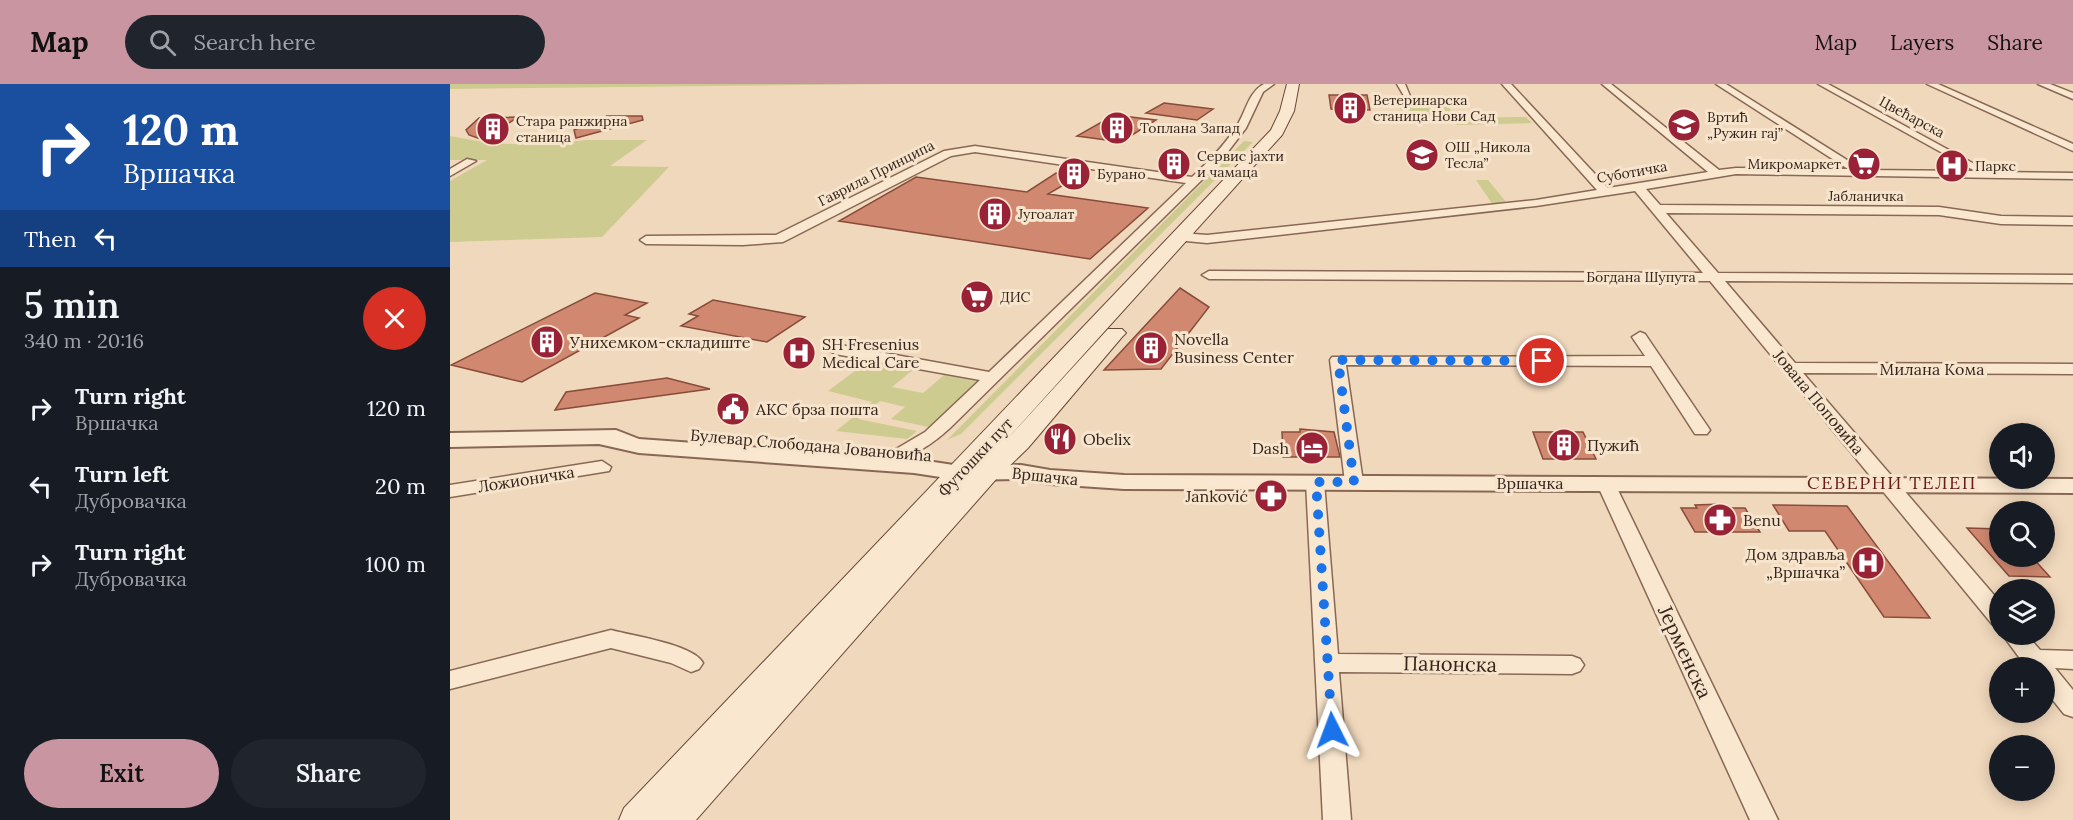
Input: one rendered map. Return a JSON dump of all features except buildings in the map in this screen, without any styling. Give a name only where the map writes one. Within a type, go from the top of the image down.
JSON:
[{"type":"main road","name":"Футошки пут","points":[[1192,235],[1276,132],[1287,111],[1293,84]]},
{"type":"main road","name":"Футошки пут","points":[[638,820],[1284,140],[1301,111],[1306,84]]},
{"type":"main road","name":"Футошки пут","points":[[671,820],[973,468]]},
{"type":"street","points":[[900,452],[931,436],[1194,181],[1232,141],[1262,87],[1270,84]]},
{"type":"street","points":[[1401,84],[1407,94]]},
{"type":"street","points":[[1506,84],[1605,192]]},
{"type":"street","points":[[1606,84],[1716,173]]},
{"type":"street","points":[[1720,84],[1859,172]]},
{"type":"street","name":"Цвећарска","points":[[1822,84],[1989,174]]},
{"type":"street","points":[[1931,84],[2073,148]]},
{"type":"street","points":[[2042,84],[2073,96]]},
{"type":"street","name":"Гаврила Принципа","points":[[646,240],[743,242],[779,238],[948,153],[959,150],[975,149],[1194,181]]},
{"type":"street","points":[[450,161],[471,161],[450,173]]},
{"type":"street","name":"Суботичка","points":[[1192,235],[1455,213],[1638,187],[1716,173],[1859,172],[2073,176]]},
{"type":"street","name":"Јована Поповића","points":[[1638,187],[1989,605]]},
{"type":"street","name":"Јабланичка","points":[[1658,209],[1939,211],[2001,220],[2073,221]]},
{"type":"street","name":"Богдана Шупута","points":[[1209,275],[2073,279]]},
{"type":"street","points":[[1640,337],[1701,430]]},
{"type":"street","points":[[835,349],[992,377]]},
{"type":"street","points":[[1354,482],[1338,360],[1656,361]]},
{"type":"street","name":"Милана Кома","points":[[1791,368],[2073,369]]},
{"type":"street","name":"Булевар Слободана Јовановића","points":[[450,440],[602,438],[655,433],[765,439],[900,452],[973,468]]},
{"type":"street","name":"Булевар Слободана Јовановића","points":[[602,438],[639,446],[914,466],[973,468]]},
{"type":"street","name":"Ложионичка","points":[[450,491],[602,467]]},
{"type":"street","name":"Вршачка","points":[[973,468],[1124,482],[2073,486]]},
{"type":"street","points":[[1316,482],[1337,820]]},
{"type":"street","name":"Јерменска","points":[[1606,484],[1764,820]]},
{"type":"street","points":[[450,680],[611,639],[676,656],[691,663]]},
{"type":"street","points":[[2022,645],[2032,657]]},
{"type":"street","points":[[2055,663],[2073,660]]},
{"type":"street","name":"Панонска","points":[[1328,663],[1572,665]]},
{"type":"street","points":[[2055,685],[2073,707]]},
{"type":"shaded area","points":[[450,84],[886,84],[450,89]]},
{"type":"shaded area","points":[[1457,96],[1458,98],[1452,98],[1454,101],[1451,102],[1413,105],[1394,103],[1380,97]]},
{"type":"shaded area","points":[[1448,106],[1453,114],[1404,115],[1399,107]]},
{"type":"shaded area","points":[[1526,117],[1532,123],[1457,125],[1452,118]]},
{"type":"shaded area","points":[[450,136],[489,143],[536,145],[587,140],[647,140],[610,166],[669,167],[602,237],[450,242],[450,181],[487,160],[450,160]]},
{"type":"shaded area","points":[[1244,141],[1253,142],[961,434],[947,440]]},
{"type":"shaded area","points":[[1476,180],[1488,180],[1507,203],[1493,205]]},
{"type":"shaded area","points":[[867,362],[914,369],[892,387],[923,393],[944,375],[980,382],[933,428],[891,419],[905,407],[880,401],[858,419],[917,431],[907,439],[836,431],[872,402],[828,391]]},
{"type":"place","name":"Ветеринарска станица Нови Сад","points":[[1350,108]]},
{"type":"place","name":"Вртић „Ружин гај”","points":[[1684,125]]},
{"type":"place","name":"Топлана Запад","points":[[1117,128]]},
{"type":"place","name":"Стара ранжирна станица","points":[[493,129]]},
{"type":"place","name":"ОШ „Никола Тесла”","points":[[1422,155]]},
{"type":"place","name":"Сервис јахти и чамаца","points":[[1174,164]]},
{"type":"place","name":"Микромаркет","points":[[1864,164]]},
{"type":"place","name":"Паркс","points":[[1952,166]]},
{"type":"place","name":"Бурано","points":[[1074,174]]},
{"type":"place","name":"Југоалат","points":[[995,214]]},
{"type":"place","name":"ДИС","points":[[977,297]]},
{"type":"place","name":"Унихемком-складиште","points":[[547,342]]},
{"type":"place","name":"Novella Business Center","points":[[1151,348]]},
{"type":"place","name":"SH Fresenius Medical Care","points":[[799,353]]},
{"type":"place","name":"АКС брза пошта","points":[[733,409]]},
{"type":"place","name":"Obelix","points":[[1060,439]]},
{"type":"place","name":"Пужић","points":[[1564,445]]},
{"type":"place","name":"Dash","points":[[1312,448]]},
{"type":"place","name":"Janković","points":[[1271,496]]},
{"type":"place","name":"Benu","points":[[1720,520]]},
{"type":"place","name":"Дом здравља „Вршачка”","points":[[1868,563]]},
{"type":"district","name":"СЕВЕРНИ ТЕЛЕП","points":[[1892,483]]},
{"type":"route","points":[[1332,730],[1316,482],[1354,482],[1338,360],[1542,361]]}]
